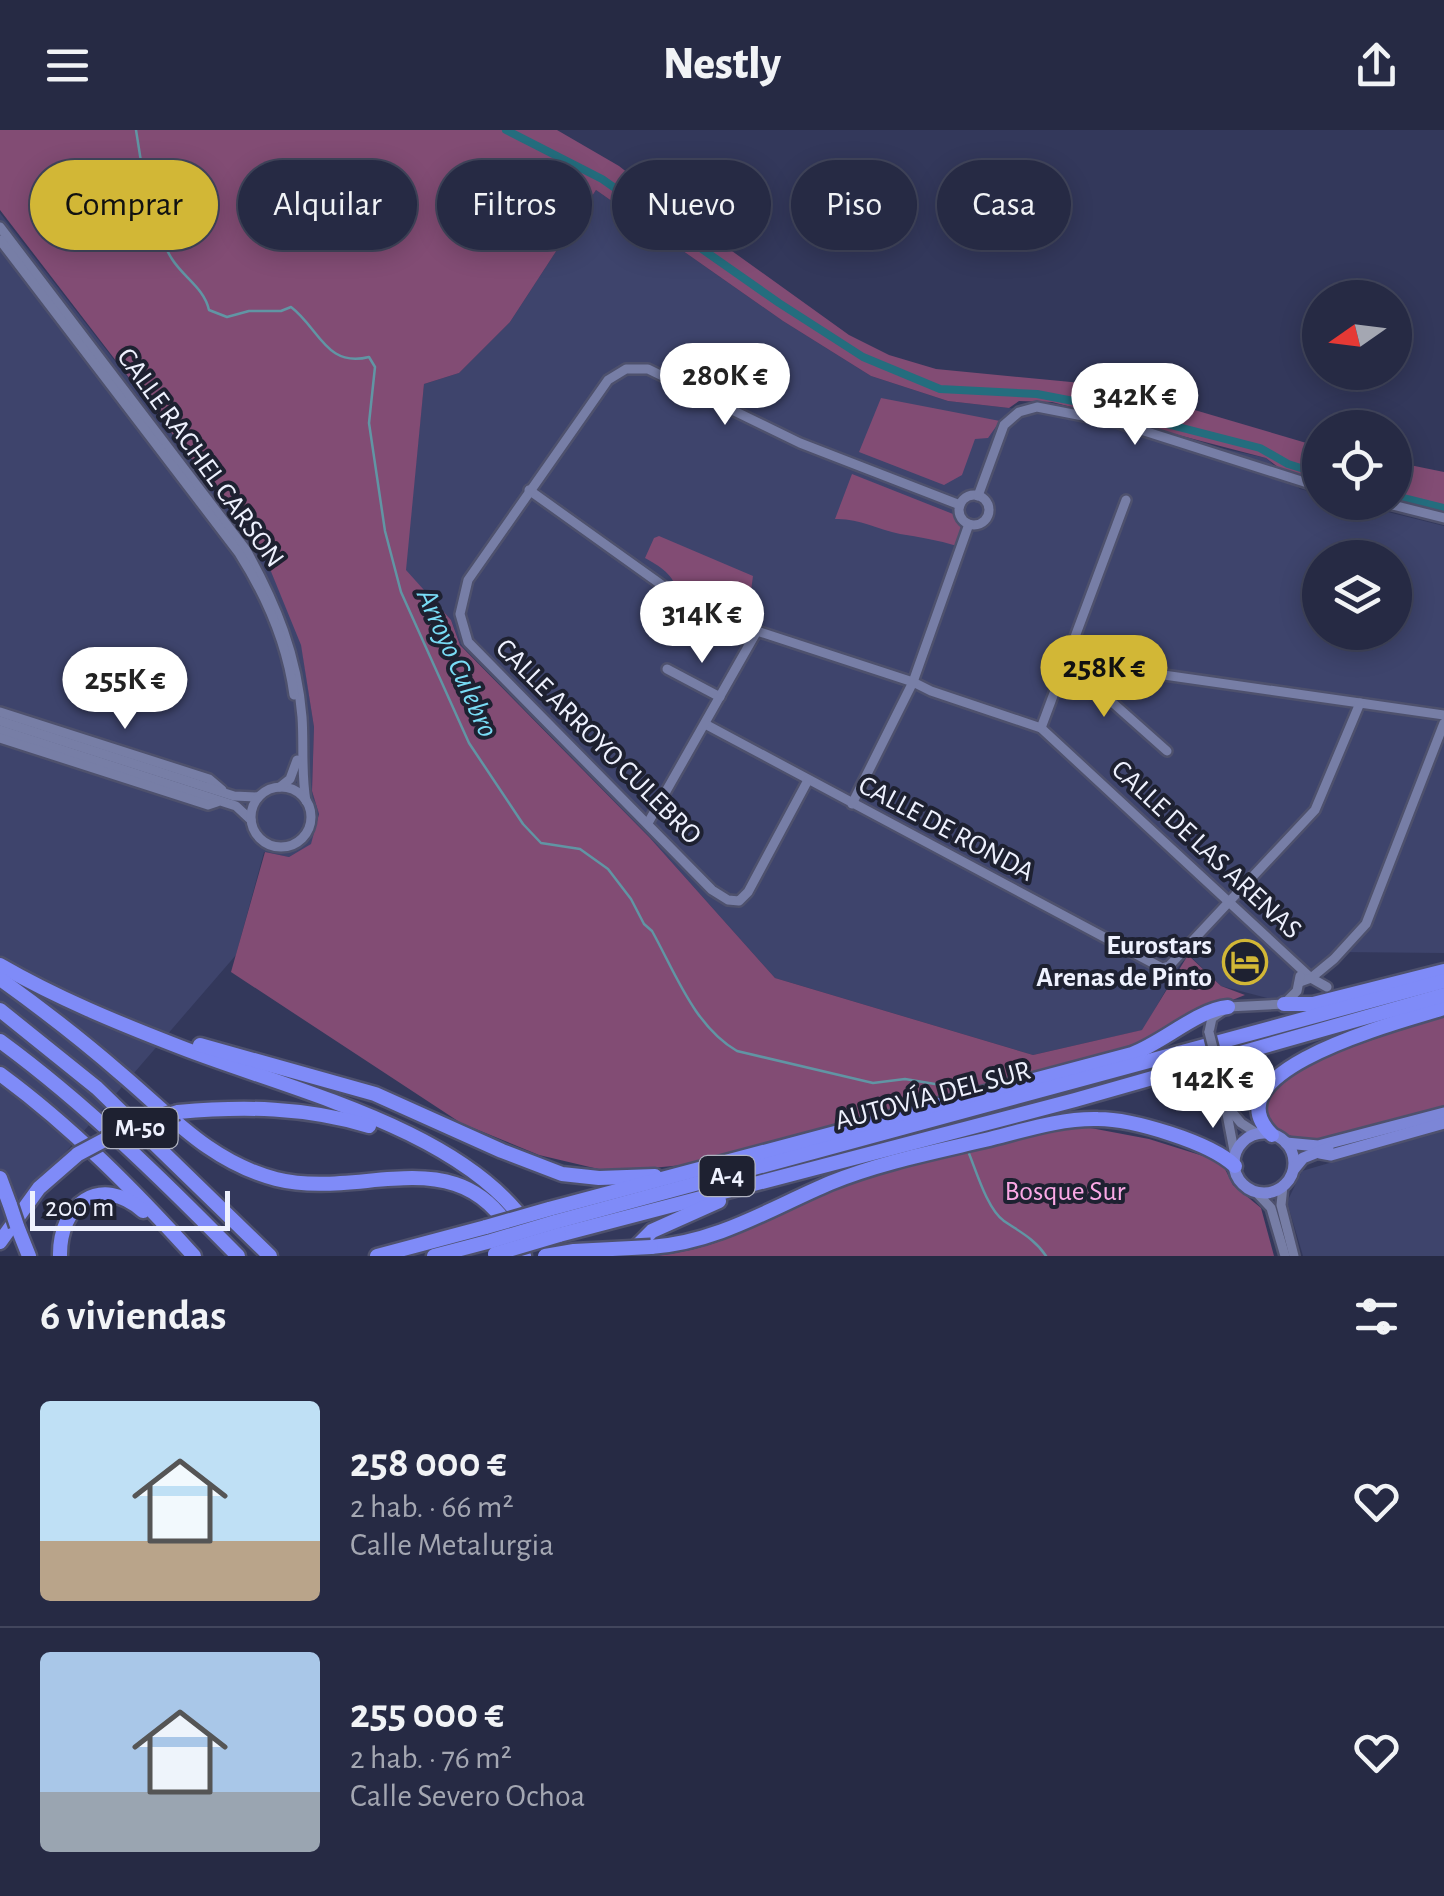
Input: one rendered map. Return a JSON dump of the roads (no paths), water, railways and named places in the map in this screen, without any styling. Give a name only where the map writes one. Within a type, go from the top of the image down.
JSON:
[{"type":"highway","points":[[0,965],[40,989],[122,1024],[416,1136],[470,1170],[516,1208],[543,1256],[705,1240],[833,1182],[1059,1122],[1100,1119],[1129,1123],[1235,1161]]},
{"type":"highway","points":[[1292,1004],[1444,970]]},
{"type":"highway","points":[[0,979],[66,1026],[183,1130],[237,1167],[278,1180],[304,1183],[416,1177],[440,1180],[477,1196],[498,1214],[524,1256]]},
{"type":"highway","name":"AUTOVÍA DEL SUR","points":[[434,1256],[490,1244],[554,1222],[1444,982]]},
{"type":"highway","points":[[1327,987],[1354,993]]},
{"type":"highway","name":"AUTOVÍA DEL SUR","points":[[554,1222],[1075,1100],[1444,995]]},
{"type":"highway","points":[[377,1256],[490,1244],[699,1171],[1132,1054],[1203,1014],[1228,1007]]},
{"type":"highway","points":[[1265,1134],[1259,1102],[1266,1088],[1292,1066],[1357,1037],[1444,1008]]},
{"type":"highway","name":"M-50","points":[[0,1010],[98,1088],[270,1256]]},
{"type":"highway","points":[[122,1024],[375,1094],[502,1152],[562,1174],[640,1178],[699,1171]]},
{"type":"highway","points":[[1187,1026],[1209,1032]]},
{"type":"highway","name":"M-50","points":[[0,1041],[38,1069],[146,1164],[238,1256]]},
{"type":"highway","points":[[978,1095],[1150,1063]]},
{"type":"highway","points":[[0,1074],[23,1090],[140,1196],[193,1256]]},
{"type":"highway","points":[[0,1242],[40,1188],[78,1154],[125,1128],[178,1112],[252,1107],[312,1112],[376,1128],[470,1170]]},
{"type":"highway","points":[[626,1256],[652,1231],[707,1205],[966,1133],[988,1121]]},
{"type":"highway","points":[[0,1178],[29,1256]]},
{"type":"highway","points":[[60,1256],[60,1238],[68,1214],[88,1198],[115,1195],[134,1203],[193,1256]]},
{"type":"main road","points":[[1444,1118],[1332,1154],[1318,1151],[1294,1168],[1284,1186],[1268,1193],[1244,1185],[1235,1161],[1244,1142],[1265,1134],[1286,1143],[1318,1146],[1444,1118]]},
{"type":"main road","points":[[1286,1143],[1293,1155],[1294,1168]]},
{"type":"street","name":"CALLE RACHEL CARSON","points":[[0,227],[234,535],[260,576],[290,642],[299,684],[306,801]]},
{"type":"street","name":"CALLE RACHEL CARSON","points":[[0,240],[256,580],[284,647],[294,690],[297,768],[280,787]]},
{"type":"street","name":"CALLE ARROYO CULEBRO","points":[[808,780],[748,892],[739,901],[728,900],[712,890],[468,642],[462,628],[464,588],[608,380],[616,373],[637,368],[680,383],[800,443],[960,505]]},
{"type":"street","points":[[978,496],[1004,425],[1019,412],[1037,407],[1118,423],[1302,482]]},
{"type":"street","points":[[529,490],[687,603],[757,631],[1042,728],[1126,500]]},
{"type":"street","points":[[969,496],[978,496],[986,501],[988,514],[979,524],[969,524],[960,514],[960,505],[969,496]]},
{"type":"street","points":[[1412,510],[1444,518]]},
{"type":"street","points":[[852,804],[913,682],[969,524]]},
{"type":"street","points":[[648,823],[757,631]]},
{"type":"street","points":[[1066,661],[1444,715]]},
{"type":"street","points":[[1066,661],[1167,751]]},
{"type":"street","points":[[667,669],[720,698]]},
{"type":"street","points":[[1230,903],[1314,810],[1360,703]]},
{"type":"street","points":[[0,712],[208,780],[225,798],[251,820],[256,834],[267,844],[289,846],[306,834],[311,824],[312,814],[306,801],[291,788],[280,787],[258,797],[225,798],[208,804],[0,738]]},
{"type":"street","points":[[0,721],[225,798]]},
{"type":"street","points":[[1235,1161],[1226,1100],[1209,1032],[1212,1018],[1228,1007],[1280,1010],[1308,997],[1306,980],[1334,959],[1366,924],[1444,722]]},
{"type":"street","name":"CALLE DE RONDA","points":[[705,724],[1162,968],[1169,966],[1230,903]]},
{"type":"street","name":"CALLE DE LAS ARENAS","points":[[1042,728],[1297,964],[1306,980],[1327,987]]},
{"type":"street","points":[[0,730],[225,798]]},
{"type":"street","points":[[251,820],[258,797]]},
{"type":"street","points":[[1226,1100],[1241,1124],[1265,1134]]},
{"type":"street","points":[[1284,1186],[1281,1206],[1294,1256]]},
{"type":"street","points":[[1256,1192],[1272,1208],[1285,1256]]},
{"type":"waterway","name":"Arroyo Culebro","points":[[136,130],[157,229],[172,259],[203,295],[209,310],[227,317],[291,307],[333,352],[354,359],[369,357],[375,367],[369,423],[385,531],[401,592],[469,743],[523,824],[541,843],[580,849],[608,869],[652,931],[697,1013],[737,1051],[873,1083],[905,1079],[941,1085]]},
{"type":"waterway","points":[[506,130],[602,179],[863,357],[940,389],[1037,394],[1089,404],[1260,448],[1302,468]]},
{"type":"waterway","points":[[1412,500],[1444,508]]},
{"type":"waterway","name":"Arroyo Culebro","points":[[968,1151],[987,1199],[998,1215],[1032,1240],[1046,1256]]},
{"type":"place","name":"Eurostars Arenas de Pinto","points":[[1245,962]]},
{"type":"park label","name":"Bosque Sur","points":[[1065,1192]]}]
